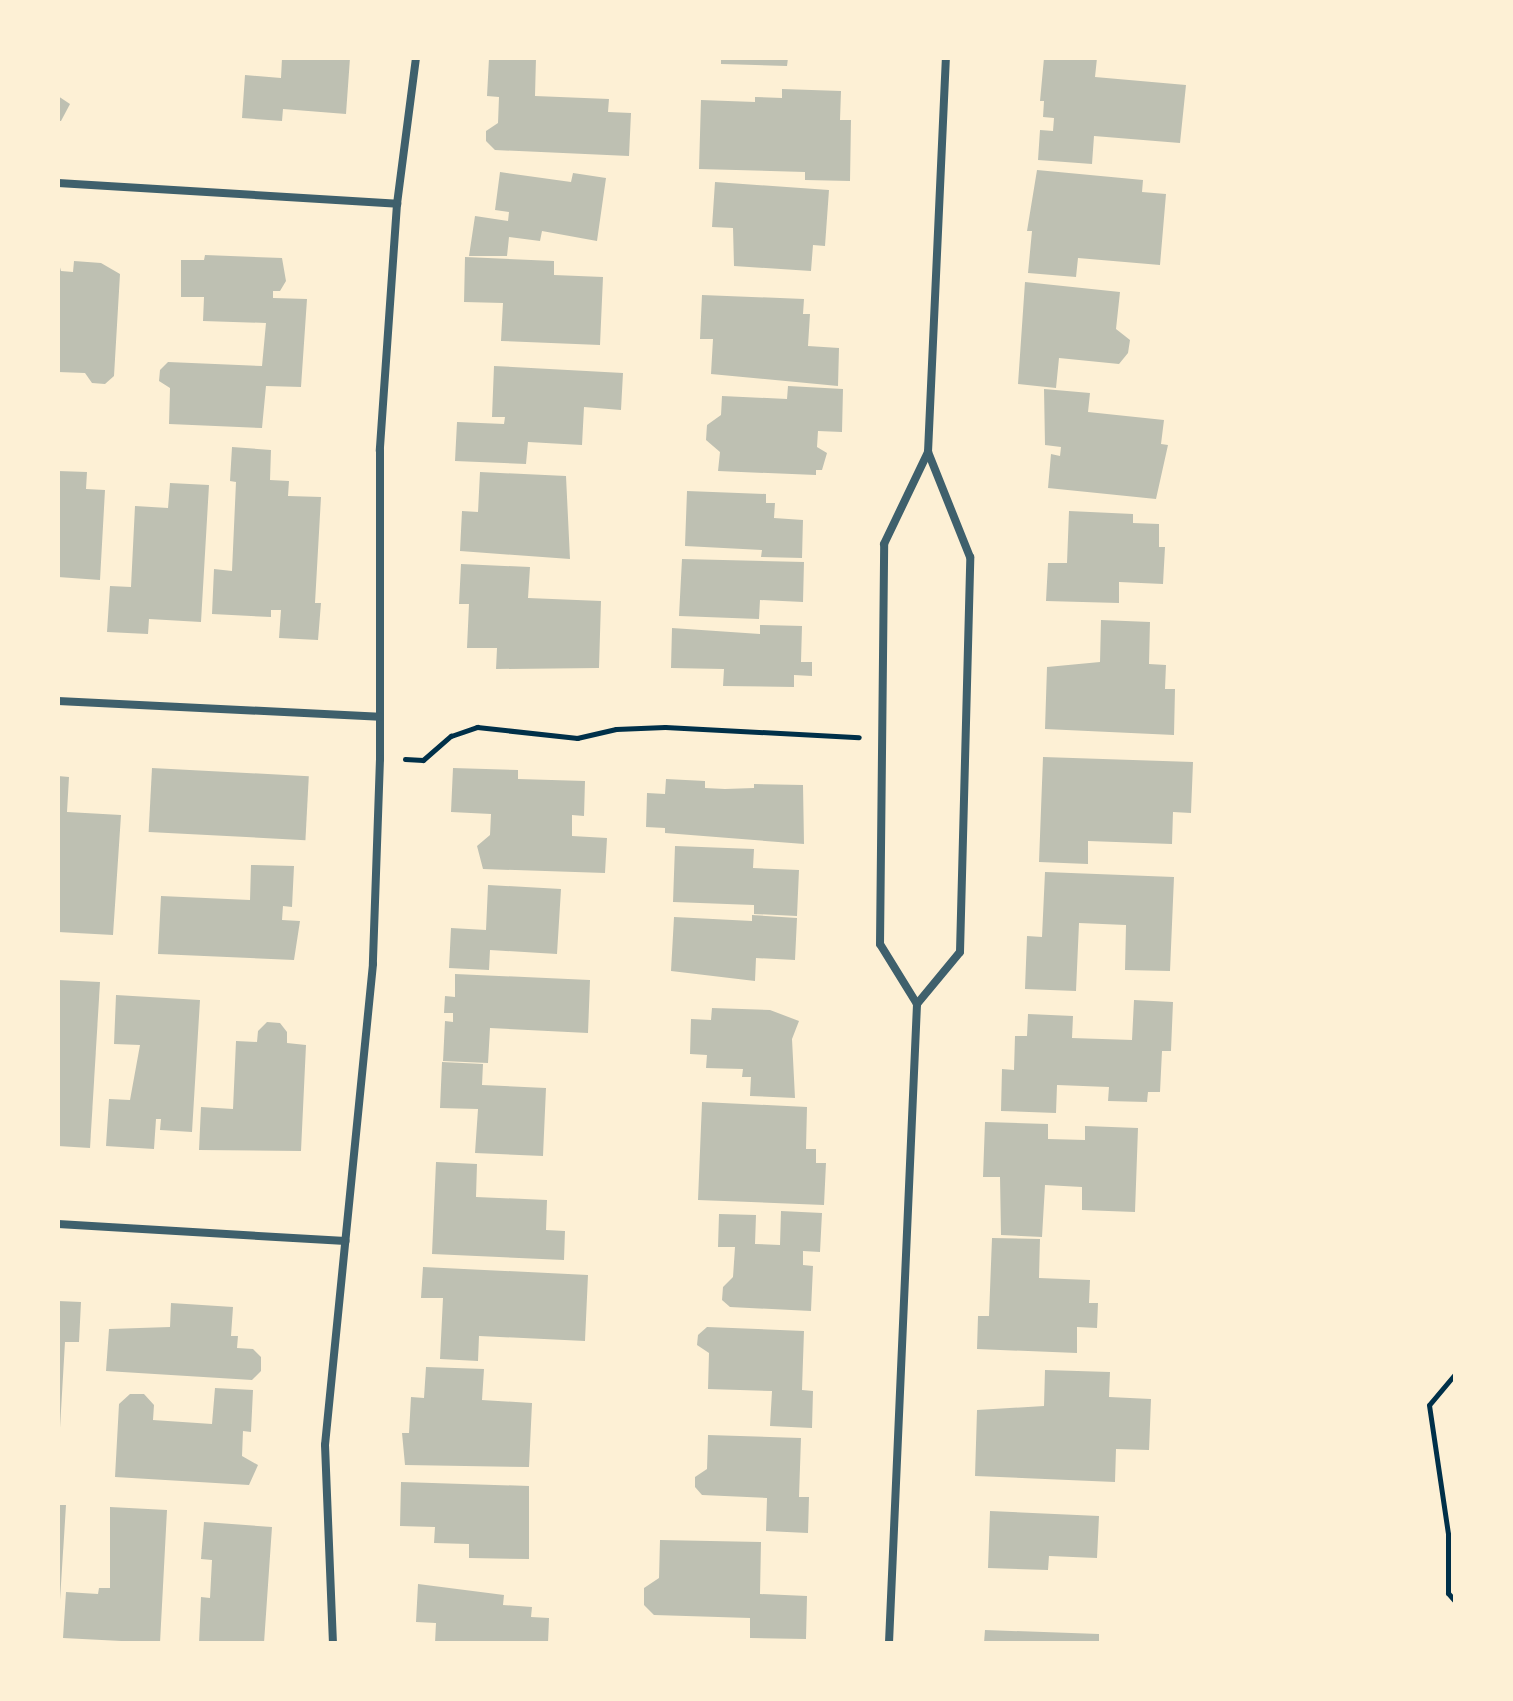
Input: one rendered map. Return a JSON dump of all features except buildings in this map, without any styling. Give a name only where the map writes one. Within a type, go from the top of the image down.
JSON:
[{"type":"street","points":[[333,1643],[325,1445],[373,964],[380,759],[380,450],[397,204],[416,58]]},
{"type":"street","points":[[889,1643],[917,1004],[880,944],[884,544],[928,452],[946,58]]},
{"type":"street","points":[[58,183],[397,204]]},
{"type":"street","points":[[917,1004],[960,952],[970,557],[928,452]]},
{"type":"street","points":[[58,701],[380,717]]},
{"type":"street","points":[[58,1224],[345,1241]]},
{"type":"path","points":[[380,759],[423,760],[451,736],[477,727],[577,738],[616,729],[665,727],[880,738]]},
{"type":"path","points":[[1455,1374],[1429,1405],[1448,1534],[1448,1593],[1455,1601]]}]
